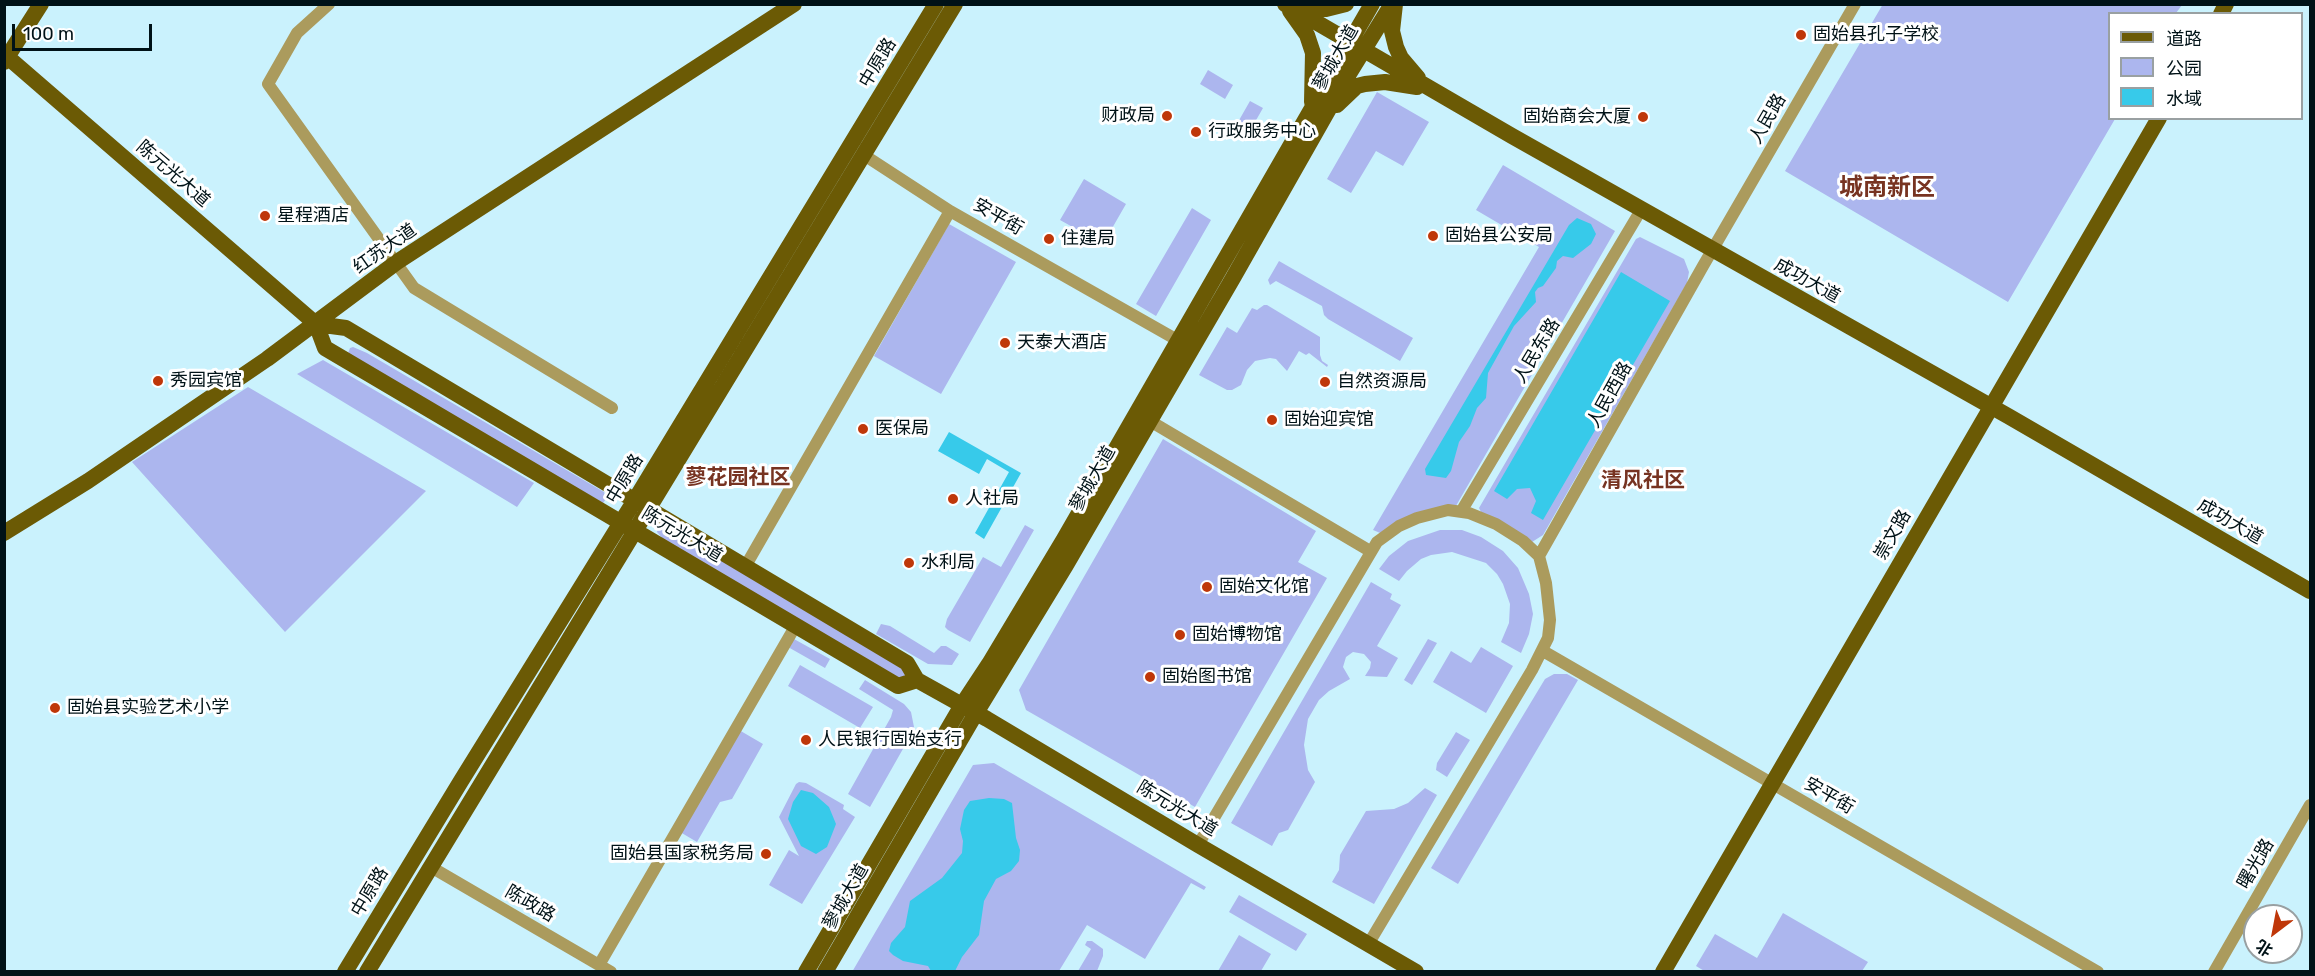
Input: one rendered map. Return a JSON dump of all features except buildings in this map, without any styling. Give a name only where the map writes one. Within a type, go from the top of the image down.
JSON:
[{"type":"main road","points":[[6,57],[41,4]]},
{"type":"main road","name":"红苏大道","points":[[4,533],[88,481],[316,324],[397,262],[794,4]]},
{"type":"main road","name":"中原路","points":[[367,972],[636,531],[642,504],[936,4]]},
{"type":"main road","name":"中原路","points":[[345,972],[460,781],[622,522],[642,504],[864,155],[955,4]]},
{"type":"main road","points":[[1286,5],[1326,9],[1346,4]]},
{"type":"main road","name":"蓼城大道","points":[[825,972],[969,709],[989,664],[1179,341],[1356,47],[1372,4]]},
{"type":"main road","points":[[1393,4],[1392,31],[1396,47],[1401,58],[1429,89]]},
{"type":"main road","name":"蓼城大道","points":[[1356,47],[1393,4]]},
{"type":"main road","points":[[1286,5],[1307,36],[1313,53],[1313,93],[1317,114],[1365,84],[1385,82],[1429,89]]},
{"type":"main road","name":"成功大道","points":[[1286,5],[1712,251],[1990,406],[2310,591]]},
{"type":"main road","name":"陈元光大道","points":[[6,57],[316,324],[325,348],[898,686],[917,680]]},
{"type":"main road","name":"蓼城大道","points":[[806,972],[969,709],[1066,565],[1150,421],[1317,114]]},
{"type":"main road","name":"崇文路","points":[[1662,972],[2158,120]]},
{"type":"main road","name":"陈元光大道","points":[[316,324],[346,328],[907,663],[917,680],[1416,972]]},
{"type":"street","points":[[329,4],[297,33],[268,84],[414,288],[612,408]]},
{"type":"street","name":"人民路","points":[[1712,251],[1855,4]]},
{"type":"street","name":"安平街","points":[[864,155],[950,211],[1179,341]]},
{"type":"street","name":"人民东路","points":[[1462,510],[1641,210]]},
{"type":"street","points":[[746,567],[950,211]]},
{"type":"street","name":"人民西路","points":[[1539,556],[1712,251]]},
{"type":"street","points":[[1150,421],[1370,550]]},
{"type":"street","points":[[1198,845],[1370,550],[1385,535],[1417,518],[1448,510],[1462,510],[1496,524],[1523,541],[1539,556],[1546,583],[1550,620],[1548,638],[1543,651],[1369,943]]},
{"type":"street","points":[[599,965],[796,625]]},
{"type":"street","name":"安平街","points":[[1543,651],[2098,972]]},
{"type":"street","name":"曙光路","points":[[2214,972],[2310,805]]},
{"type":"street","name":"陈政路","points":[[431,867],[611,972]]},
{"type":"green space","points":[[1883,4],[2182,5],[2177,12],[2108,12],[2108,120],[2114,120],[2008,302],[1785,171]]},
{"type":"green space","points":[[1208,70],[1233,85],[1225,99],[1200,84]]},
{"type":"green space","points":[[1377,92],[1429,122],[1403,166],[1376,151],[1351,193],[1327,179]]},
{"type":"green space","points":[[1250,101],[1263,108],[1251,129],[1238,122]]},
{"type":"green space","points":[[1503,165],[1615,231],[1453,511],[1385,535],[1373,530],[1539,247],[1476,210]]},
{"type":"green space","points":[[1084,179],[1126,204],[1103,244],[1060,220]]},
{"type":"green space","points":[[1192,208],[1211,220],[1156,316],[1136,304]]},
{"type":"green space","points":[[949,224],[1016,262],[941,394],[874,356]]},
{"type":"green space","points":[[1640,237],[1684,259],[1689,272],[1687,283],[1543,535],[1532,542],[1481,512],[1479,508],[1636,239]]},
{"type":"green space","points":[[1279,261],[1413,338],[1400,361],[1328,319],[1324,315],[1322,306],[1276,281],[1270,285],[1268,280]]},
{"type":"green space","points":[[1264,305],[1320,337],[1320,355],[1322,361],[1328,365],[1327,367],[1309,353],[1306,355],[1299,351],[1287,371],[1276,359],[1255,361],[1247,370],[1241,385],[1232,390],[1227,390],[1199,375],[1227,327],[1237,333],[1252,308],[1257,310]]},
{"type":"green space","points":[[353,347],[367,353],[604,492],[606,499],[603,503],[347,356],[350,348]]},
{"type":"green space","points":[[323,360],[534,483],[517,507],[297,374]]},
{"type":"green space","points":[[248,387],[426,491],[285,632],[132,462]]},
{"type":"green space","points":[[1163,439],[1316,531],[1298,562],[1327,578],[1195,807],[1026,710],[1019,690]]},
{"type":"green space","points":[[659,524],[903,666],[907,675],[900,679],[663,539],[657,532]]},
{"type":"green space","points":[[1025,525],[1034,530],[970,642],[948,630],[945,627],[947,619],[983,557],[1001,567]]},
{"type":"green space","points":[[1440,530],[1462,530],[1481,537],[1503,551],[1518,568],[1529,594],[1533,614],[1529,634],[1521,653],[1501,642],[1509,623],[1510,604],[1503,584],[1486,563],[1452,552],[1431,555],[1421,559],[1399,581],[1379,569],[1389,556],[1408,541]]},
{"type":"green space","points":[[1371,582],[1392,594],[1390,599],[1401,605],[1377,646],[1398,658],[1387,677],[1365,676],[1371,662],[1364,654],[1353,652],[1346,657],[1343,667],[1350,679],[1329,691],[1319,700],[1308,719],[1304,745],[1308,770],[1315,782],[1288,830],[1279,833],[1272,846],[1231,823]]},
{"type":"green space","points":[[881,624],[890,626],[934,653],[941,646],[946,646],[959,654],[952,665],[928,664],[876,634]]},
{"type":"green space","points":[[794,639],[830,659],[825,668],[788,647]]},
{"type":"green space","points":[[1428,639],[1437,643],[1412,685],[1404,680]]},
{"type":"green space","points":[[1481,647],[1513,666],[1486,713],[1433,682],[1451,651],[1471,663]]},
{"type":"green space","points":[[800,665],[873,707],[860,728],[788,686]]},
{"type":"green space","points":[[1554,674],[1567,674],[1578,680],[1458,884],[1431,868],[1545,679]]},
{"type":"green space","points":[[865,680],[904,704],[911,712],[914,727],[870,807],[848,794],[893,710],[859,689]]},
{"type":"green space","points":[[739,730],[763,744],[732,799],[720,802],[697,842],[680,832]]},
{"type":"green space","points":[[1456,732],[1470,740],[1447,777],[1436,770],[1437,763]]},
{"type":"green space","points":[[994,763],[1206,887],[1204,890],[1191,883],[1145,959],[1087,925],[1059,971],[852,972],[973,765]]},
{"type":"green space","points":[[799,782],[806,783],[844,805],[843,809],[855,817],[802,904],[769,885],[789,850],[799,856],[779,817]]},
{"type":"green space","points":[[1425,788],[1437,795],[1374,904],[1332,882],[1339,870],[1340,855],[1366,811],[1394,809],[1408,803]]},
{"type":"green space","points":[[1239,895],[1307,934],[1296,951],[1229,912]]},
{"type":"green space","points":[[1783,913],[1868,962],[1862,971],[1706,972],[1696,966],[1715,934],[1757,958]]},
{"type":"green space","points":[[1239,935],[1271,954],[1261,971],[1218,971]]},
{"type":"green space","points":[[1087,941],[1092,941],[1103,949],[1103,956],[1097,971],[1078,971],[1091,949],[1085,945]]},
{"type":"water","points":[[1577,218],[1591,224],[1596,234],[1591,244],[1573,258],[1563,256],[1557,261],[1556,268],[1543,286],[1535,292],[1536,302],[1514,326],[1488,373],[1486,398],[1477,408],[1470,426],[1459,442],[1451,471],[1446,478],[1426,475],[1425,469],[1569,225]]},
{"type":"water","points":[[1621,272],[1670,301],[1543,520],[1531,513],[1536,501],[1530,488],[1517,489],[1507,499],[1494,491]]},
{"type":"water","points":[[949,432],[1021,473],[984,539],[975,533],[1009,472],[987,459],[979,474],[938,451]]},
{"type":"water","points":[[801,790],[813,793],[829,807],[836,824],[827,847],[816,854],[801,846],[788,819],[793,802]]},
{"type":"water","points":[[989,798],[1004,799],[1012,803],[1016,838],[1020,850],[1019,861],[1011,871],[996,879],[984,901],[979,935],[962,957],[955,971],[931,971],[928,966],[903,961],[889,951],[891,943],[905,927],[910,901],[942,878],[962,853],[963,841],[960,829],[964,810],[970,801]]},
{"type":"place","name":"固始县孔子学校","points":[[1801,35]]},
{"type":"place","name":"财政局","points":[[1167,116]]},
{"type":"place","name":"固始商会大厦","points":[[1643,117]]},
{"type":"place","name":"行政服务中心","points":[[1196,132]]},
{"type":"place","name":"星程酒店","points":[[265,216]]},
{"type":"place","name":"固始县公安局","points":[[1433,236]]},
{"type":"place","name":"住建局","points":[[1049,239]]},
{"type":"place","name":"天泰大酒店","points":[[1005,343]]},
{"type":"place","name":"秀园宾馆","points":[[158,381]]},
{"type":"place","name":"自然资源局","points":[[1325,382]]},
{"type":"place","name":"固始迎宾馆","points":[[1272,420]]},
{"type":"place","name":"医保局","points":[[863,429]]},
{"type":"place","name":"人社局","points":[[953,499]]},
{"type":"place","name":"水利局","points":[[909,563]]},
{"type":"place","name":"固始文化馆","points":[[1207,587]]},
{"type":"place","name":"固始博物馆","points":[[1180,635]]},
{"type":"place","name":"固始图书馆","points":[[1150,677]]},
{"type":"place","name":"固始县实验艺术小学","points":[[55,708]]},
{"type":"place","name":"人民银行固始支行","points":[[806,740]]},
{"type":"place","name":"固始县国家税务局","points":[[766,854]]},
{"type":"district","name":"城南新区","points":[[1887,188]]},
{"type":"district","name":"蓼花园社区","points":[[738,478]]},
{"type":"district","name":"清风社区","points":[[1643,481]]}]
